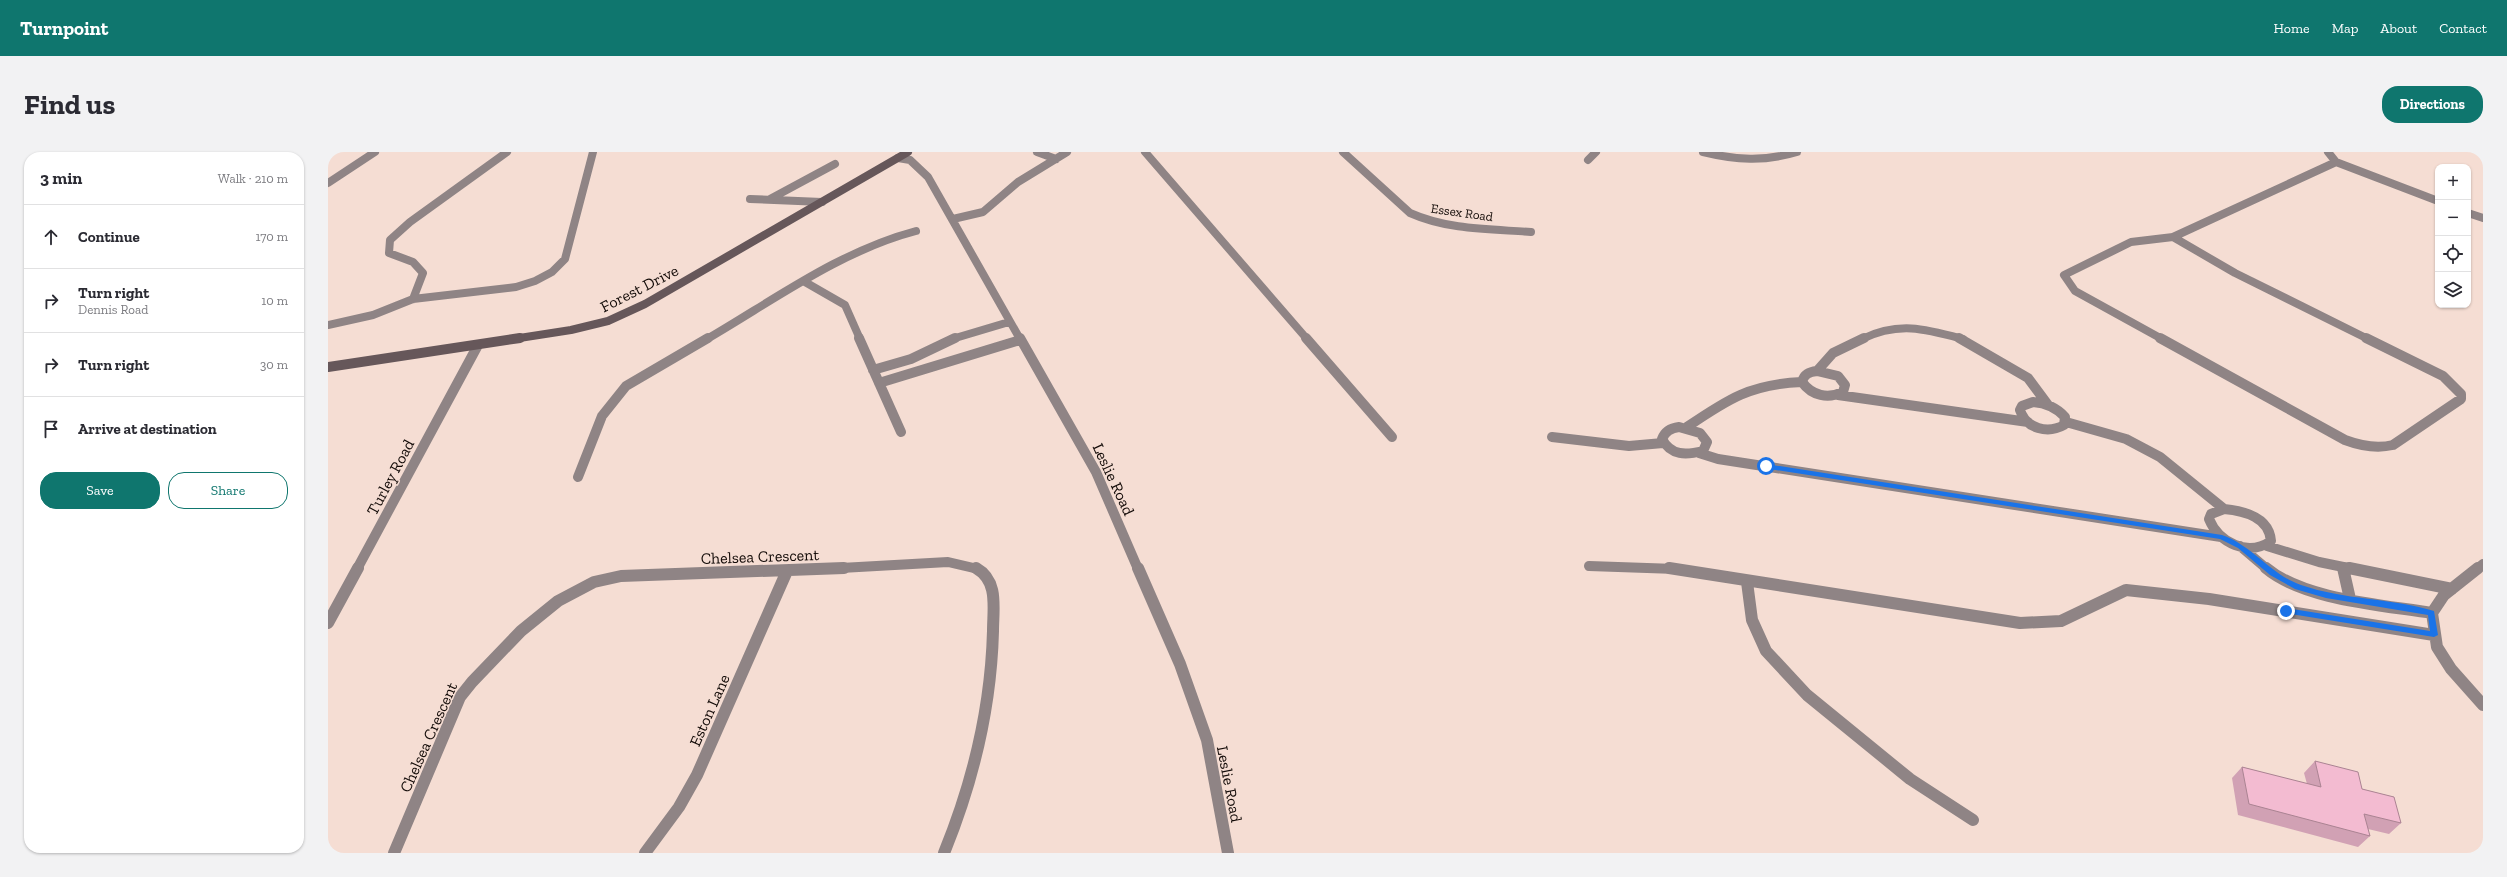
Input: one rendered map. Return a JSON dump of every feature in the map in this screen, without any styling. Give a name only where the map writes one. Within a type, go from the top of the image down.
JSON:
[{"type":"street","points":[[330,180],[375,152]]},
{"type":"street","points":[[413,299],[423,273],[422,269],[413,262],[389,253],[390,240],[410,222],[507,152]]},
{"type":"street","points":[[328,325],[374,314],[413,299],[527,284],[546,277],[560,267],[565,259],[593,152]]},
{"type":"street","name":"Forest Drive","points":[[328,367],[571,330],[608,321],[645,304],[908,152]]},
{"type":"street","points":[[1037,152],[1056,159]]},
{"type":"street","points":[[953,219],[983,212],[1018,182],[1067,152]]},
{"type":"street","points":[[1145,152],[1392,437]]},
{"type":"street","name":"Essex Road","points":[[1343,152],[1410,212],[1418,217],[1446,224],[1530,232]]},
{"type":"street","points":[[1588,160],[1596,152]]},
{"type":"street","points":[[1703,152],[1733,160],[1754,162],[1775,160],[1797,152]]},
{"type":"street","points":[[2328,152],[2336,162],[2435,200]]},
{"type":"street","name":"Leslie Road","points":[[898,158],[910,160],[920,168],[953,219],[1009,322],[1093,466],[1180,664],[1207,740],[1228,853]]},
{"type":"street","points":[[2174,237],[2199,254],[2443,376],[2458,390],[2461,399],[2393,445],[2376,447],[2354,444],[2076,291],[2066,281],[2064,275],[2131,242],[2145,238],[2174,237],[2336,162]]},
{"type":"street","points":[[770,200],[835,164]]},
{"type":"street","points":[[750,199],[822,202]]},
{"type":"street","points":[[2471,214],[2483,218]]},
{"type":"street","points":[[578,477],[602,416],[626,386],[850,255],[897,236],[916,231]]},
{"type":"street","points":[[805,282],[845,305],[901,432]]},
{"type":"street","points":[[873,370],[911,359],[954,338],[1009,322]]},
{"type":"street","points":[[1817,371],[1833,353],[1880,330],[1901,327],[1930,330],[1964,339],[2013,368],[2028,378],[2048,405]]},
{"type":"street","points":[[879,383],[1020,340]]},
{"type":"street","name":"Turley Road","points":[[328,623],[478,345]]},
{"type":"street","points":[[1802,382],[1806,374],[1817,371],[1831,373],[1842,380],[1845,389],[1838,395]]},
{"type":"street","points":[[1663,443],[1662,439],[1667,430],[1687,427],[1735,394],[1778,382],[1802,382]]},
{"type":"street","points":[[1802,382],[1808,390],[1819,395],[1838,395],[2028,422],[2048,430],[2060,428],[2066,422]]},
{"type":"street","points":[[2028,422],[2020,414],[2022,406],[2033,402],[2048,405],[2062,413],[2066,422]]},
{"type":"street","points":[[2066,422],[2126,438],[2160,457],[2224,509]]},
{"type":"street","points":[[1687,427],[1700,432],[1704,437],[1706,447],[1698,453]]},
{"type":"street","points":[[1552,437],[1629,446],[1663,443],[1678,454],[1698,453],[1726,460],[2222,537]]},
{"type":"street","points":[[2267,546],[2272,541],[2272,535],[2263,522],[2244,512],[2224,509],[2211,514],[2209,519],[2214,531],[2240,546],[2273,574],[2298,587],[2350,599],[2432,613]]},
{"type":"street","points":[[2240,546],[2251,548],[2267,546],[2319,562],[2452,589]]},
{"type":"street","name":"Chelsea Crescent","points":[[394,853],[460,697],[472,680],[501,648],[575,590],[596,581],[624,576],[787,571],[948,562],[965,564],[981,570],[988,578],[993,591],[993,630],[985,722],[954,829],[944,853]]},
{"type":"street","points":[[2483,564],[2444,595],[2432,613],[2434,635],[2437,647],[2451,669],[2483,705]]},
{"type":"street","points":[[1589,566],[1663,567],[1747,582],[2020,623],[2061,621],[2126,590],[2209,599],[2434,635]]},
{"type":"street","points":[[2344,567],[2350,599]]},
{"type":"street","name":"Eston Lane","points":[[646,853],[676,813],[697,775],[787,571]]},
{"type":"street","points":[[1747,582],[1752,620],[1766,651],[1807,695],[1910,779],[1973,820]]},
{"type":"building","points":[[2315,761],[2358,772],[2362,789],[2394,797],[2401,823],[2364,814],[2370,836],[2249,804],[2242,767],[2321,787]]},
{"type":"route","points":[[1766,466],[2222,537],[2240,546],[2273,574],[2298,587],[2326,595],[2432,613],[2434,635],[2286,611]]}]
